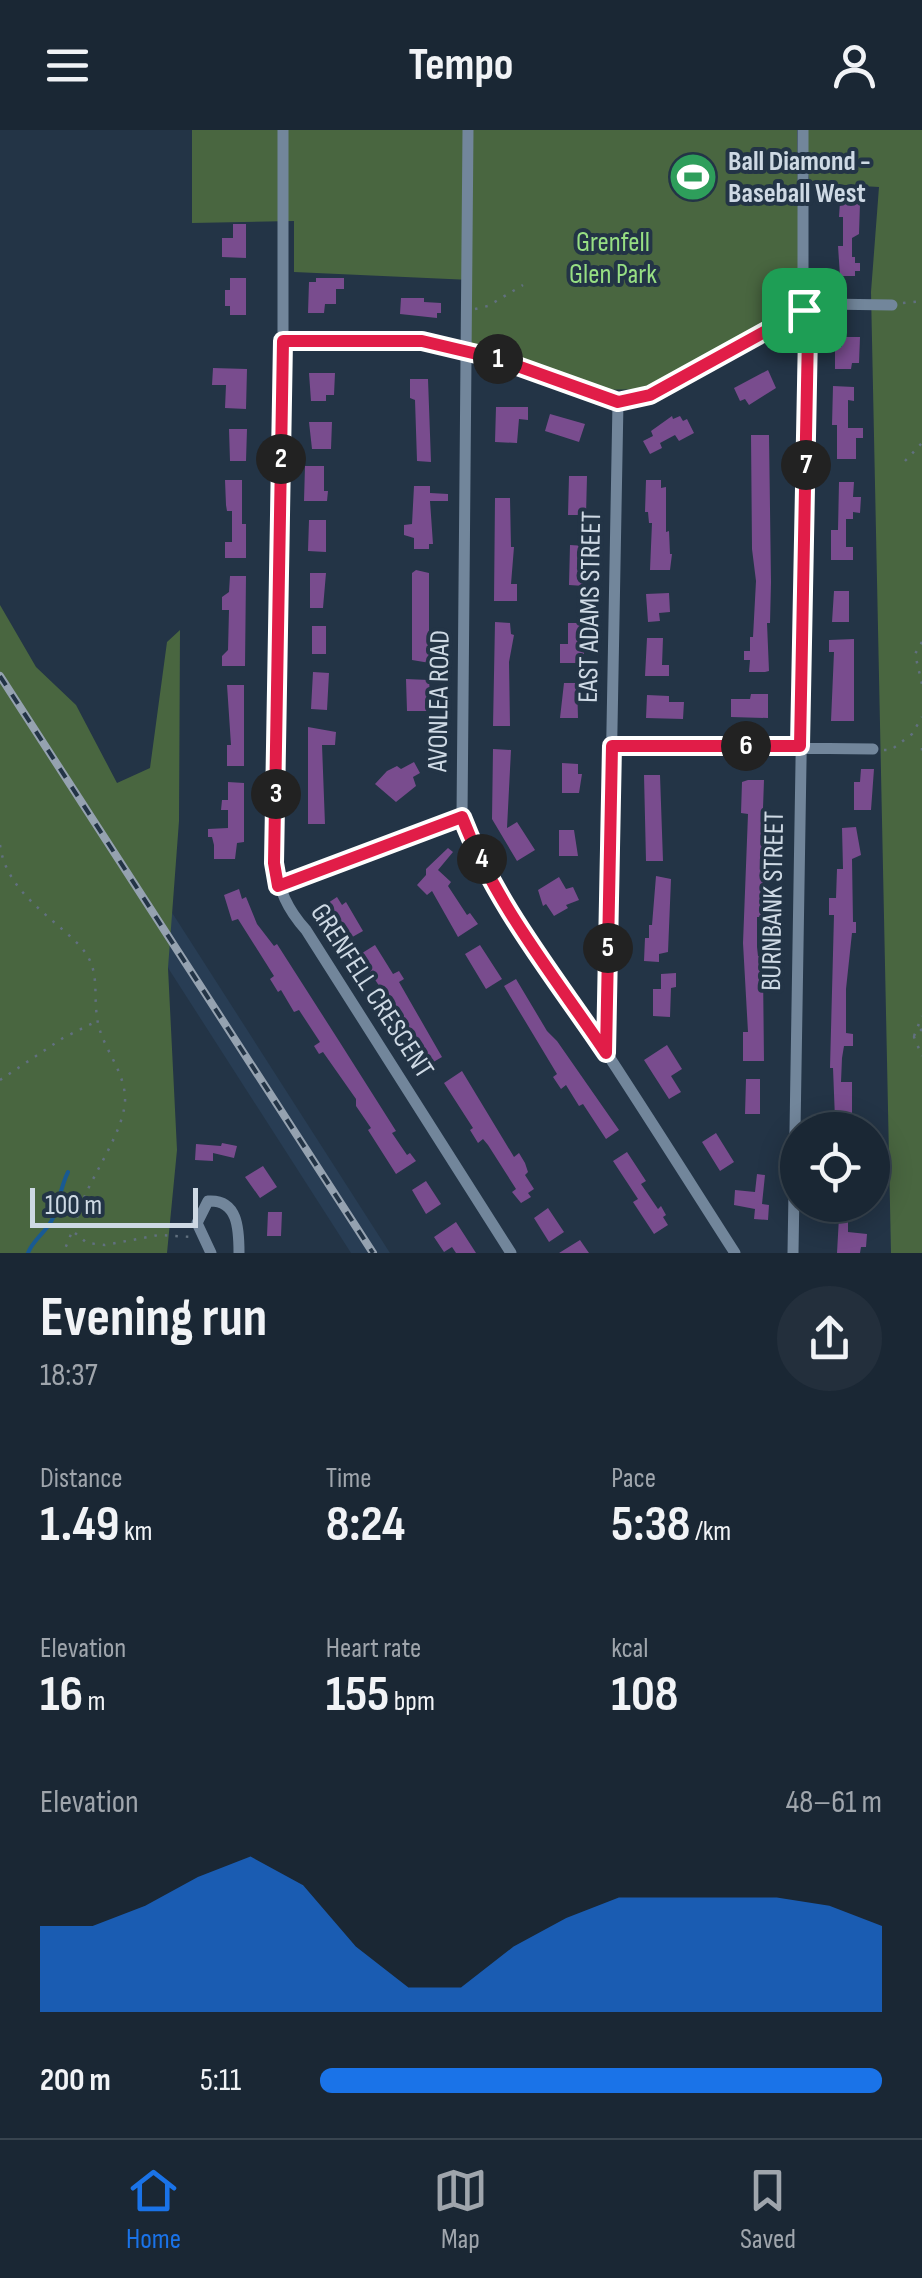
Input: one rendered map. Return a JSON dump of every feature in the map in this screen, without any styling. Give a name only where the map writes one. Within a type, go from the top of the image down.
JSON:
[{"type":"street","name":"GRENFELL CRESCENT","points":[[283,130],[274,863],[278,886],[290,912],[306,930],[512,1253]]},
{"type":"street","name":"AVONLEA ROAD","points":[[468,130],[462,817],[521,931],[606,1053],[734,1253]]},
{"type":"street","name":"BURNBANK STREET","points":[[794,1253],[808,333],[804,310],[803,130]]},
{"type":"street","points":[[283,341],[422,341],[465,350],[618,402],[650,395],[804,310],[826,304],[892,305]]},
{"type":"street","name":"EAST ADAMS STREET","points":[[606,1053],[618,402]]},
{"type":"street","points":[[612,746],[873,749]]},
{"type":"street","points":[[278,886],[462,817]]},
{"type":"street","points":[[211,1253],[197,1224],[208,1201],[220,1200],[229,1205],[234,1216],[239,1253]]},
{"type":"path","points":[[464,310],[488,306],[523,285]]},
{"type":"path","points":[[892,305],[922,301]]},
{"type":"path","points":[[904,462],[922,443]]},
{"type":"path","points":[[922,642],[915,654],[922,684]]},
{"type":"path","points":[[873,749],[891,750],[912,734],[922,717]]},
{"type":"path","points":[[922,748],[922,754]]},
{"type":"path","points":[[0,844],[2,856],[34,906],[82,948],[97,974],[97,1021],[117,1063],[125,1097],[121,1119],[63,1253]]},
{"type":"path","points":[[922,1016],[914,1038],[922,1056]]},
{"type":"path","points":[[0,1080],[62,1038],[97,1021]]},
{"type":"path","points":[[914,1038],[922,1029]]},
{"type":"path","points":[[74,1232],[86,1243],[105,1245],[159,1236],[204,1238]]},
{"type":"shaded area","points":[[0,644],[390,1253],[351,1253],[0,706]]},
{"type":"green space","name":"Grenfell Glen Park","points":[[192,130],[797,130],[799,302],[646,389],[600,390],[471,346],[471,280],[294,272],[294,221],[192,223]]},
{"type":"green space","points":[[799,130],[922,130],[922,1253],[891,1253],[871,292],[879,187],[810,183]]},
{"type":"green space","points":[[0,605],[36,667],[76,705],[117,783],[150,768],[167,642],[180,630],[179,821],[168,968],[177,1150],[167,1253],[0,1253]]},
{"type":"building","points":[[856,198],[860,203],[859,234],[852,238],[852,257],[860,263],[860,271],[855,271],[855,276],[840,276],[840,202]]},
{"type":"building","points":[[233,224],[246,224],[246,258],[222,257],[222,238],[233,238]]},
{"type":"building","points":[[777,272],[778,277],[783,277],[780,287],[784,302],[773,304],[773,273]]},
{"type":"building","points":[[230,278],[246,278],[246,315],[230,315],[230,306],[225,306]]},
{"type":"building","points":[[316,278],[344,278],[344,289],[336,289],[336,304],[325,304],[324,313],[308,313],[309,282],[316,282]]},
{"type":"building","points":[[401,298],[441,303],[441,313],[437,313],[437,318],[400,314]]},
{"type":"building","points":[[842,337],[860,337],[859,363],[852,363],[851,369],[835,369],[835,347],[842,347]]},
{"type":"building","points":[[213,368],[247,369],[246,409],[225,408],[226,385],[212,385]]},
{"type":"building","points":[[768,370],[776,388],[749,405],[745,399],[740,401],[734,388]]},
{"type":"building","points":[[309,373],[335,373],[334,395],[326,395],[326,401],[311,401]]},
{"type":"building","points":[[410,379],[428,379],[431,462],[417,461],[415,400],[410,398]]},
{"type":"building","points":[[833,386],[854,387],[854,401],[848,400],[848,428],[863,428],[863,438],[856,438],[856,459],[837,459],[837,425],[832,425]]},
{"type":"building","points":[[496,407],[528,407],[528,420],[519,419],[517,443],[495,442]]},
{"type":"building","points":[[550,414],[585,424],[579,442],[545,431]]},
{"type":"building","points":[[672,416],[687,419],[694,433],[679,441],[675,435],[650,454],[643,441]]},
{"type":"building","points":[[309,422],[332,422],[331,449],[312,449]]},
{"type":"building","points":[[229,429],[247,429],[246,461],[230,461]]},
{"type":"building","points":[[751,435],[769,435],[771,582],[767,623],[769,671],[765,672],[749,672],[750,660],[744,660],[744,651],[750,651],[753,637],[756,581]]},
{"type":"building","points":[[305,466],[324,466],[327,501],[304,501]]},
{"type":"building","points":[[569,476],[587,476],[586,515],[568,515]]},
{"type":"building","points":[[225,480],[242,480],[246,558],[225,558],[225,542],[232,542],[232,511],[227,511]]},
{"type":"building","points":[[646,480],[661,480],[661,488],[666,487],[670,570],[650,570],[652,523],[645,512]]},
{"type":"building","points":[[839,482],[854,482],[853,497],[861,497],[860,513],[853,512],[853,519],[846,519],[846,547],[853,547],[853,560],[831,560],[831,530],[838,530]]},
{"type":"building","points":[[414,486],[430,486],[430,493],[448,494],[448,501],[430,501],[433,544],[429,544],[429,549],[414,549],[414,538],[404,535],[404,525],[412,524]]},
{"type":"building","points":[[495,498],[510,498],[514,547],[511,584],[517,584],[517,601],[494,601]]},
{"type":"building","points":[[309,520],[326,520],[326,552],[308,551]]},
{"type":"building","points":[[570,545],[586,546],[584,586],[569,585]]},
{"type":"building","points":[[310,573],[326,573],[323,608],[310,608]]},
{"type":"building","points":[[412,573],[429,573],[429,646],[433,649],[430,663],[412,660]]},
{"type":"building","points":[[230,576],[246,576],[245,666],[222,666],[222,656],[228,650],[229,610],[222,610],[222,597],[229,592]]},
{"type":"building","points":[[834,591],[849,591],[849,622],[832,622]]},
{"type":"building","points":[[669,593],[670,612],[659,613],[660,621],[648,622],[646,594]]},
{"type":"building","points":[[495,622],[510,623],[514,635],[509,662],[510,726],[493,726]]},
{"type":"building","points":[[568,623],[584,623],[584,663],[560,663],[560,644],[568,644]]},
{"type":"building","points":[[312,626],[326,626],[326,654],[312,654]]},
{"type":"building","points":[[647,638],[663,638],[662,665],[669,665],[669,676],[645,676]]},
{"type":"building","points":[[854,639],[854,721],[831,721],[834,652],[829,652],[829,640]]},
{"type":"building","points":[[313,672],[329,673],[327,710],[311,709]]},
{"type":"building","points":[[406,679],[429,680],[431,711],[407,711]]},
{"type":"building","points":[[564,683],[577,683],[578,718],[560,718]]},
{"type":"building","points":[[227,685],[244,685],[244,766],[227,766],[227,745],[231,745]]},
{"type":"building","points":[[751,694],[768,694],[768,718],[731,717],[731,699],[750,699]]},
{"type":"building","points":[[647,695],[669,696],[669,702],[684,702],[683,719],[646,718]]},
{"type":"building","points":[[308,727],[336,732],[335,745],[322,745],[325,824],[308,824]]},
{"type":"building","points":[[493,749],[511,750],[507,828],[517,822],[535,850],[517,861],[492,819]]},
{"type":"building","points":[[414,762],[420,773],[413,777],[416,786],[396,802],[375,784],[387,771]]},
{"type":"building","points":[[562,763],[578,764],[578,774],[582,774],[579,793],[562,793]]},
{"type":"building","points":[[861,769],[874,769],[871,810],[854,810],[854,782],[860,782]]},
{"type":"building","points":[[644,775],[660,775],[663,861],[646,861]]},
{"type":"building","points":[[764,780],[763,808],[767,808],[765,901],[761,901],[761,917],[757,917],[758,956],[767,957],[767,970],[763,970],[764,1061],[743,1061],[743,1032],[748,1032],[743,943],[748,814],[741,813],[742,782]]},
{"type":"building","points":[[228,782],[244,783],[244,842],[237,843],[235,859],[214,859],[208,829],[228,828],[228,810],[221,810],[222,800],[228,800]]},
{"type":"building","points":[[856,827],[861,855],[852,859],[856,933],[852,933],[846,989],[846,1033],[853,1034],[853,1046],[844,1046],[841,1082],[852,1082],[852,1112],[835,1112],[830,1068],[834,915],[829,915],[829,898],[836,898],[837,869],[843,869],[842,828]]},
{"type":"building","points":[[559,830],[574,830],[578,856],[559,856]]},
{"type":"building","points":[[448,848],[453,852],[438,870],[451,882],[448,886],[467,915],[470,913],[478,924],[458,937],[432,891],[427,895],[417,885],[426,869]]},
{"type":"building","points":[[656,876],[671,879],[668,952],[659,954],[659,962],[644,961]]},
{"type":"building","points":[[559,877],[566,889],[573,887],[579,900],[554,916],[546,904],[543,906],[538,890]]},
{"type":"building","points":[[239,889],[257,924],[274,946],[277,944],[396,1131],[392,1133],[416,1161],[396,1174],[368,1130],[371,1128],[356,1106],[356,1099],[323,1052],[319,1054],[314,1046],[320,1042],[299,1010],[294,1012],[281,990],[278,992],[270,979],[274,976],[238,919],[232,921],[224,895]]},
{"type":"building","points":[[337,897],[342,905],[346,902],[363,931],[347,940],[325,905]]},
{"type":"building","points":[[375,945],[393,974],[399,971],[404,979],[399,982],[442,1057],[430,1064],[359,955]]},
{"type":"building","points":[[480,945],[502,979],[486,989],[465,954]]},
{"type":"building","points":[[676,973],[670,1017],[653,1016],[653,989],[661,989],[661,974]]},
{"type":"building","points":[[516,979],[547,1031],[619,1130],[606,1139],[583,1104],[579,1106],[566,1085],[561,1089],[553,1077],[557,1074],[504,986]]},
{"type":"building","points":[[667,1045],[682,1069],[671,1076],[681,1092],[669,1099],[644,1060]]},
{"type":"building","points":[[462,1071],[514,1157],[519,1153],[525,1163],[525,1175],[534,1189],[528,1193],[531,1197],[521,1203],[488,1145],[483,1139],[478,1143],[470,1130],[473,1128],[444,1083]]},
{"type":"building","points":[[746,1079],[760,1079],[760,1114],[745,1114]]},
{"type":"building","points":[[716,1133],[734,1162],[720,1171],[702,1142]]},
{"type":"building","points":[[196,1144],[237,1146],[234,1158],[213,1153],[213,1161],[195,1160]]},
{"type":"building","points":[[627,1152],[646,1181],[641,1184],[666,1215],[663,1217],[668,1225],[654,1234],[633,1202],[638,1199],[613,1161]]},
{"type":"building","points":[[263,1166],[277,1187],[260,1198],[245,1177]]},
{"type":"building","points":[[757,1174],[765,1175],[762,1204],[769,1205],[768,1220],[754,1219],[755,1209],[734,1205],[735,1190],[755,1192]]},
{"type":"building","points":[[426,1181],[441,1204],[426,1214],[412,1190]]},
{"type":"building","points":[[548,1208],[564,1232],[549,1242],[534,1218]]},
{"type":"building","points":[[268,1212],[282,1212],[281,1236],[267,1236]]},
{"type":"building","points":[[456,1222],[476,1253],[456,1253],[452,1247],[444,1252],[434,1237]]},
{"type":"building","points":[[839,1222],[848,1222],[848,1232],[867,1234],[866,1247],[861,1247],[860,1253],[837,1253]]},
{"type":"building","points":[[580,1240],[589,1253],[559,1253]]},
{"type":"waterway","points":[[28,1253],[52,1220],[68,1172]]},
{"type":"railway","points":[[0,676],[373,1253]]},
{"type":"place","name":"Ball Diamond - Baseball West","points":[[693,177]]},
{"type":"route","points":[[804,310],[808,333],[800,746],[612,746],[606,1053],[521,931],[462,817],[278,886],[274,863],[283,341],[422,341],[498,359],[618,402],[650,395],[804,310]]}]
